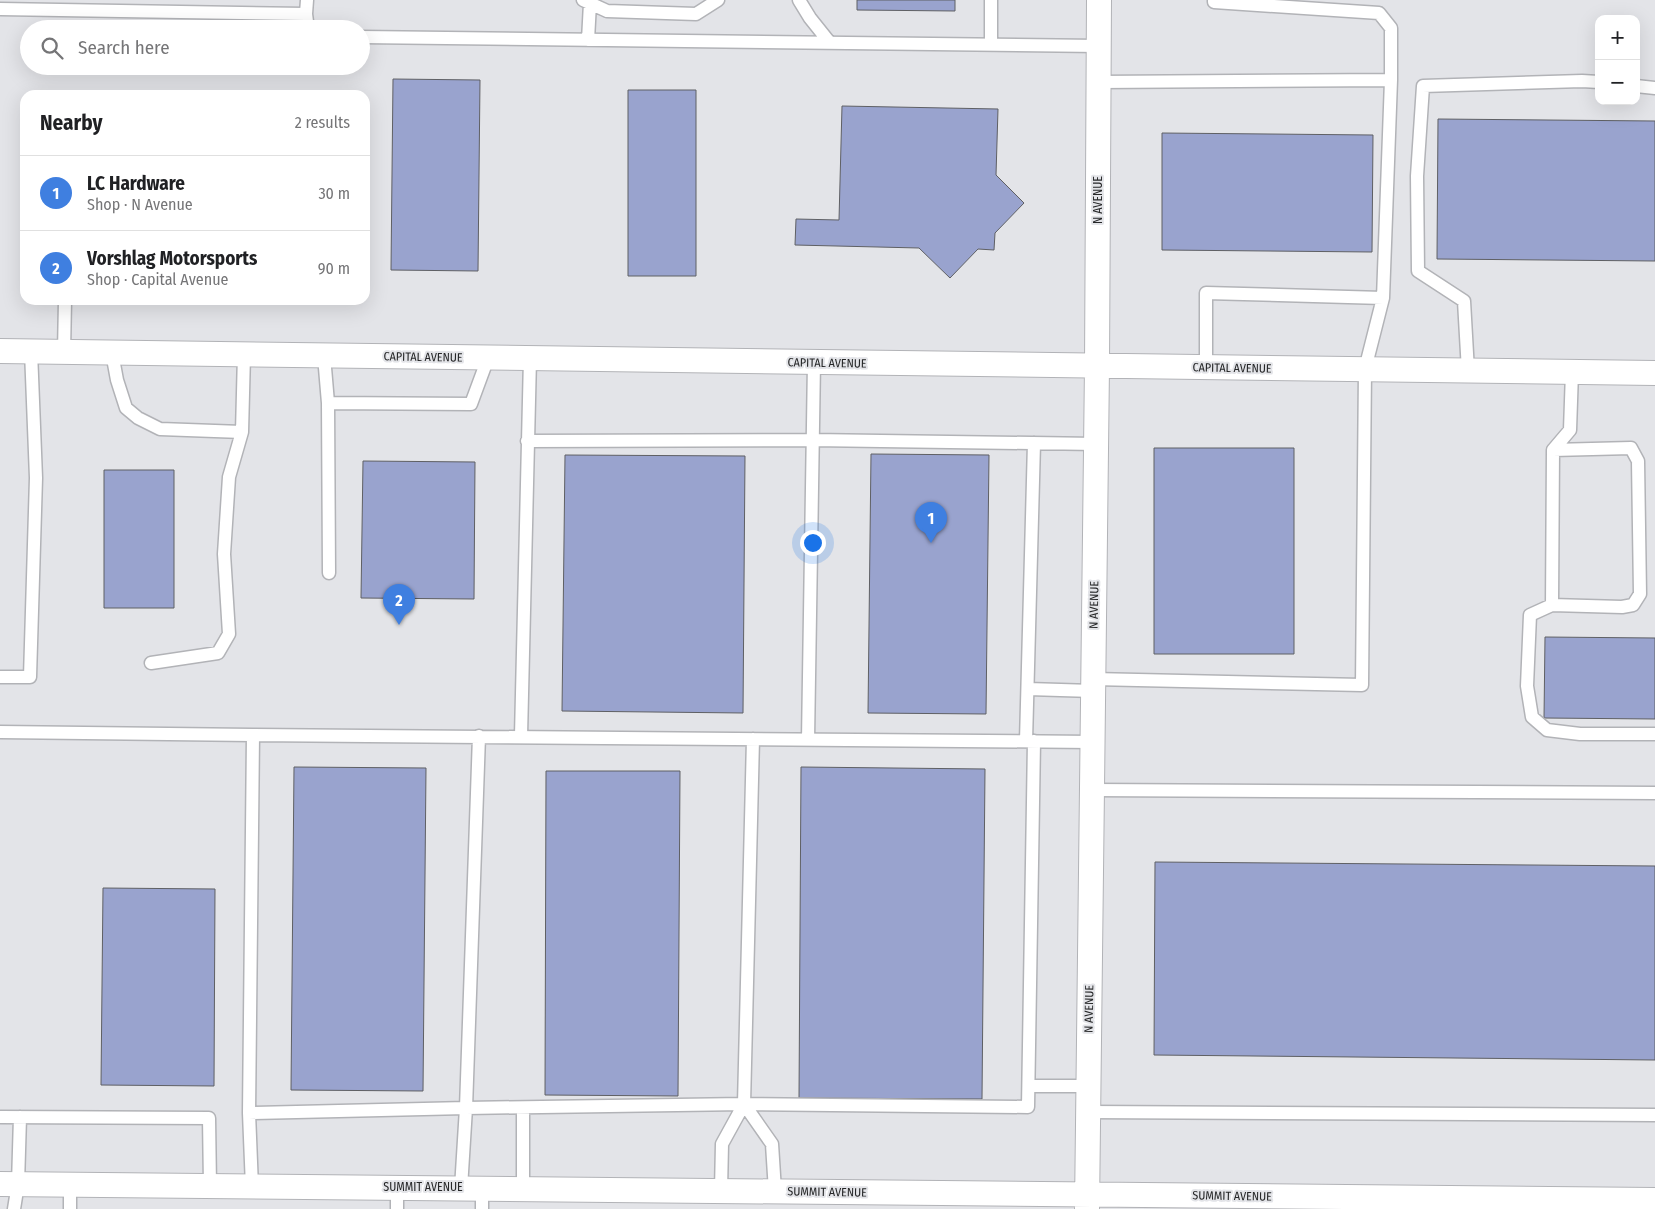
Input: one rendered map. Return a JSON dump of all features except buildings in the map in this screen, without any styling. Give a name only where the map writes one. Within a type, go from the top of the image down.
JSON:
[{"type":"street","name":"N AVENUE","points":[[1087,1202],[1097,366],[1099,0]]},
{"type":"street","name":"CAPITAL AVENUE","points":[[0,351],[1655,374]]},
{"type":"street","name":"SUMMIT AVENUE","points":[[9,1184],[252,1187],[397,1198],[475,1195],[523,1189],[775,1191],[846,1196],[1087,1202],[1631,1204],[1655,1200]]},
{"type":"lane","points":[[307,0],[307,20]]},
{"type":"lane","points":[[588,40],[586,2],[607,11],[696,14],[718,0]]},
{"type":"lane","points":[[799,0],[810,18],[830,43]]},
{"type":"lane","points":[[991,0],[991,45]]},
{"type":"lane","points":[[1028,689],[1093,685],[1362,686],[1365,369],[1383,298],[1390,28],[1379,12],[1214,2],[1214,0]]},
{"type":"lane","points":[[0,8],[306,14]]},
{"type":"lane","points":[[370,37],[1099,46]]},
{"type":"lane","points":[[1099,82],[1390,80]]},
{"type":"lane","points":[[1468,371],[1464,301],[1418,271],[1417,176],[1423,86],[1595,82]]},
{"type":"lane","points":[[1640,86],[1655,88]]},
{"type":"lane","points":[[1206,367],[1206,293],[1383,298]]},
{"type":"lane","points":[[64,352],[65,305]]},
{"type":"lane","points":[[0,677],[30,677],[36,478],[31,352]]},
{"type":"lane","points":[[112,353],[117,380],[126,408],[138,418],[160,429],[242,432]]},
{"type":"lane","points":[[151,662],[218,653],[229,634],[224,554],[229,477],[242,432],[244,354]]},
{"type":"lane","points":[[324,356],[328,403],[329,573]]},
{"type":"lane","points":[[328,403],[471,404],[488,358]]},
{"type":"lane","points":[[521,736],[530,358]]},
{"type":"lane","points":[[808,740],[814,362]]},
{"type":"lane","points":[[1552,605],[1553,450],[1570,430],[1572,372]]},
{"type":"lane","points":[[528,441],[813,440],[1096,444]]},
{"type":"lane","points":[[250,1113],[744,1104],[1028,1107],[1030,741],[1028,689],[1034,443]]},
{"type":"lane","points":[[1553,450],[1631,448],[1638,461],[1640,594],[1633,605],[1622,607],[1552,605],[1530,615],[1527,686],[1532,717],[1547,730],[1580,734],[1655,734]]},
{"type":"lane","points":[[0,732],[1093,742]]},
{"type":"lane","points":[[252,1187],[250,1113],[253,735]]},
{"type":"lane","points":[[475,1195],[466,1108],[479,736]]},
{"type":"lane","points":[[721,1190],[722,1144],[744,1104],[753,739]]},
{"type":"lane","points":[[1092,790],[1655,793]]},
{"type":"lane","points":[[1029,1086],[1089,1086]]},
{"type":"lane","points":[[744,1104],[772,1144],[775,1191]]},
{"type":"lane","points":[[523,1108],[523,1189]]},
{"type":"lane","points":[[1088,1112],[1655,1115]]},
{"type":"lane","points":[[0,1117],[209,1118],[210,1186]]},
{"type":"lane","points":[[14,1209],[9,1184],[20,1117]]},
{"type":"lane","points":[[70,1185],[70,1209]]},
{"type":"place","name":"LC Hardware","points":[[931,543]]},
{"type":"place","name":"Vorshlag Motorsports","points":[[399,625]]}]
